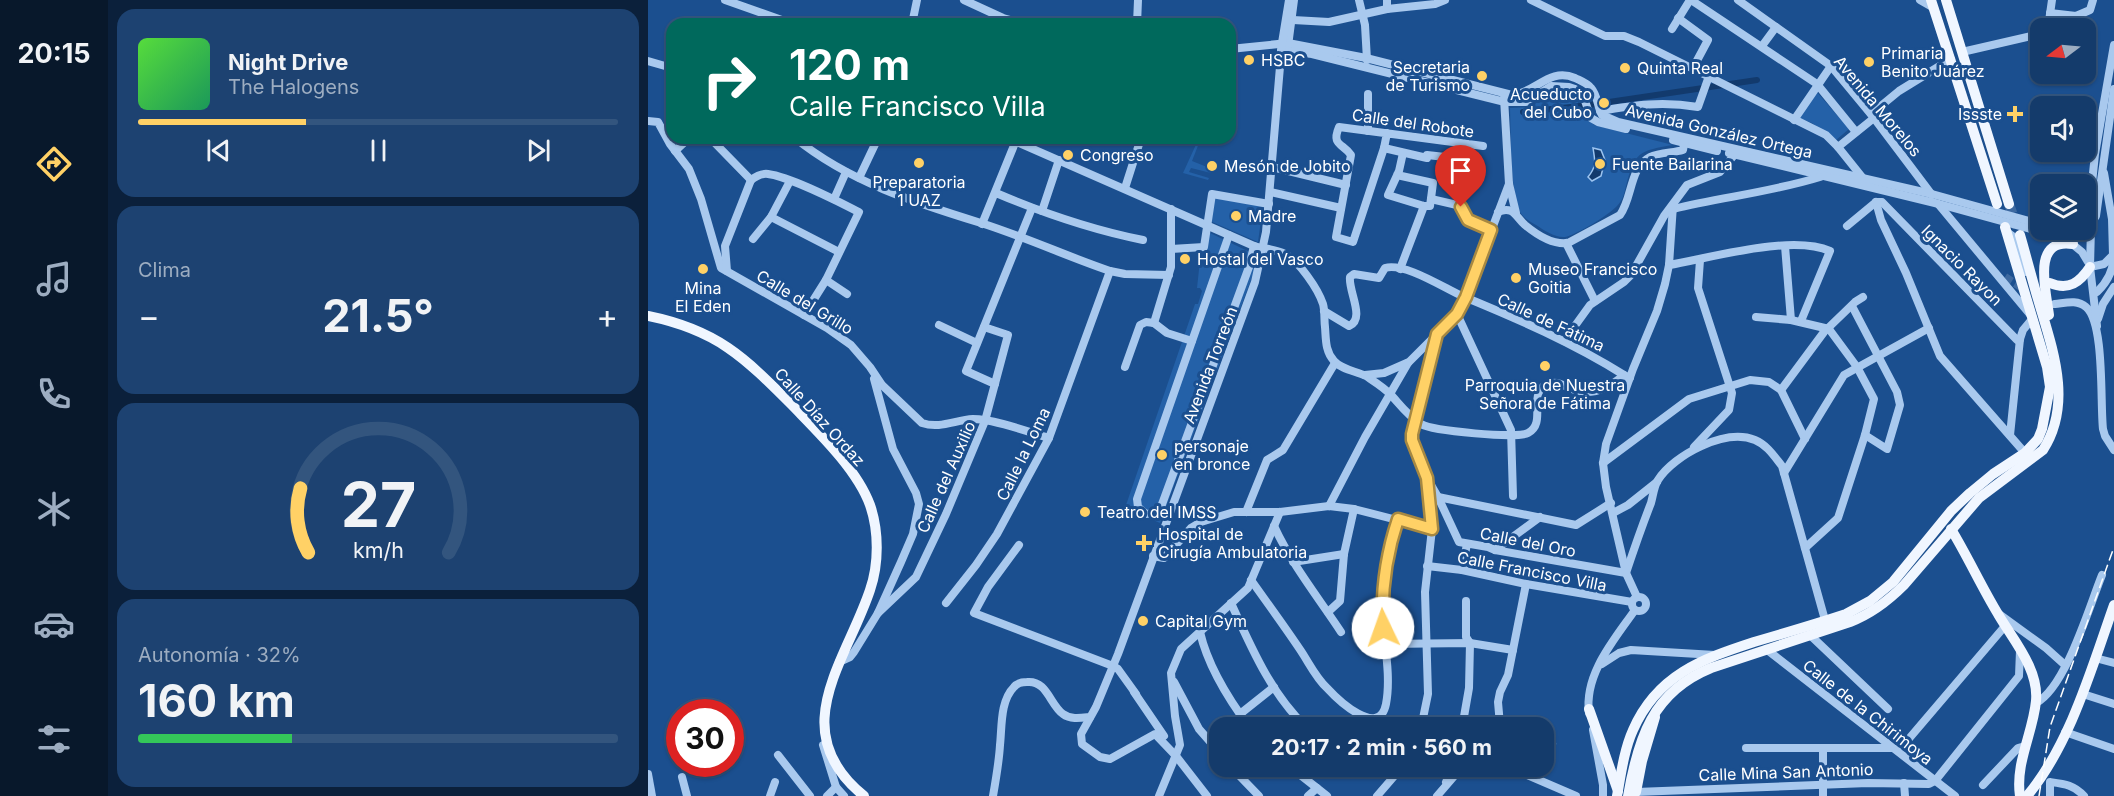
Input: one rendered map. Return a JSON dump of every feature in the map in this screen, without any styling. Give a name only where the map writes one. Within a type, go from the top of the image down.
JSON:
[{"type":"main road","points":[[1946,0],[2009,204]]},
{"type":"main road","points":[[1935,3],[1994,207]]},
{"type":"main road","points":[[1935,3],[1958,58],[1967,72]]},
{"type":"main road","points":[[1627,794],[1629,739],[1648,704],[1672,678],[1716,655],[1856,609],[1878,595],[1893,582],[1942,521],[1970,493],[2025,453],[2038,439],[2050,387],[2047,367],[2005,229]]},
{"type":"main road","points":[[2053,351],[2032,286],[2020,238],[2038,276],[2062,287],[2075,284],[2084,277],[2090,267]]},
{"type":"main road","points":[[1627,794],[1638,746],[1647,725],[1657,709],[1678,687],[1700,672],[1861,618],[1885,602],[1904,585],[1979,498],[2039,454],[2046,445],[2053,427],[2059,395],[2044,258],[2050,248],[2058,244],[2073,244]]},
{"type":"main road","name":"Calle Díaz Ordaz","points":[[648,316],[680,324],[708,336],[732,349],[748,362],[842,460],[864,491],[871,506],[876,530],[875,570],[870,590],[826,701],[825,726],[832,757],[844,777],[860,794]]},
{"type":"main road","points":[[1951,529],[1997,614],[2020,650],[2035,688],[2036,703],[2020,773],[2020,796]]},
{"type":"main road","points":[[2034,796],[2047,777],[2066,733],[2114,605]]},
{"type":"main road","points":[[2027,796],[2043,775],[2086,695],[2114,618]]},
{"type":"main road","points":[[1589,709],[1627,794]]},
{"type":"street","points":[[725,0],[776,18]]},
{"type":"street","points":[[913,18],[917,0]]},
{"type":"street","points":[[964,0],[1004,18]]},
{"type":"street","points":[[1137,18],[1138,0]]},
{"type":"street","points":[[1285,47],[1289,0]]},
{"type":"street","points":[[1285,47],[1293,21],[1294,0]]},
{"type":"street","points":[[1359,0],[1365,25],[1368,68]]},
{"type":"street","points":[[1387,0],[1387,9]]},
{"type":"street","points":[[1293,21],[1329,22],[1387,9],[1435,4],[1441,0]]},
{"type":"street","points":[[1530,0],[1605,36],[1624,36],[1826,135],[1863,177]]},
{"type":"street","points":[[1672,28],[1690,0],[1817,84],[1856,132]]},
{"type":"street","name":"Avenida Morelos","points":[[1738,0],[1830,66],[1872,116],[1939,204]]},
{"type":"street","points":[[1920,0],[1935,3]]},
{"type":"street","points":[[2049,18],[2052,0]]},
{"type":"street","points":[[2050,14],[2076,16],[2090,10],[2092,0]]},
{"type":"street","points":[[1678,18],[1708,40],[1693,68]]},
{"type":"street","points":[[1762,46],[1776,27]]},
{"type":"street","points":[[1962,52],[2030,36]]},
{"type":"street","points":[[2095,174],[2114,45]]},
{"type":"street","points":[[1236,49],[1285,47]]},
{"type":"street","name":"Avenida González Ortega","points":[[1285,47],[1366,58],[1517,94],[1552,76],[1568,76],[1590,87],[1596,96],[1600,111],[1608,118],[1685,141]]},
{"type":"street","name":"Avenida González Ortega","points":[[1285,47],[1505,102],[1530,101],[1545,89],[1555,85],[1569,87],[1585,100],[1587,112],[1598,122],[1836,171],[1994,207],[2030,223]]},
{"type":"street","name":"Avenida Torreón","points":[[1177,754],[1155,734],[1115,757],[1104,759],[1090,752],[1082,744],[1081,734],[1102,693],[1118,654],[1248,302],[1263,249],[1285,47]]},
{"type":"street","points":[[1838,147],[1899,91],[1951,59]]},
{"type":"street","points":[[648,61],[666,66]]},
{"type":"street","points":[[1794,120],[1830,66]]},
{"type":"street","points":[[1600,111],[1672,102],[1698,107],[1709,76]]},
{"type":"street","points":[[2096,216],[2102,165],[2102,134],[2114,89]]},
{"type":"street","points":[[1504,92],[1509,184],[1516,213]]},
{"type":"street","points":[[1368,94],[1368,131]]},
{"type":"street","points":[[648,121],[658,123],[666,136]]},
{"type":"street","name":"Calle del Robote","points":[[1346,185],[1352,155],[1337,143],[1335,137],[1339,127],[1483,146]]},
{"type":"street","points":[[1272,168],[1346,185],[1336,237],[1353,242],[1387,133]]},
{"type":"street","points":[[1498,212],[1509,209],[1516,213],[1524,223],[1549,240],[1566,243],[1594,231],[1620,215],[1626,207],[1640,165],[1653,156],[1683,150],[1685,141]]},
{"type":"street","points":[[671,144],[689,169],[711,232],[718,264],[726,271]]},
{"type":"street","points":[[675,151],[683,144]]},
{"type":"street","points":[[716,144],[751,180]]},
{"type":"street","points":[[804,144],[846,172],[900,197],[1110,271],[1125,274],[1169,275]]},
{"type":"street","points":[[859,178],[875,144]]},
{"type":"street","points":[[982,224],[996,193],[1012,144]]},
{"type":"street","points":[[1025,144],[1254,246],[1283,253],[1293,259],[1317,291],[1323,305],[1326,345],[1335,363],[1364,375],[1390,393],[1407,415],[1424,426],[1436,429],[1521,435],[1533,430],[1536,424],[1538,395],[1548,383],[1558,383],[1583,392],[1599,391],[1627,376]]},
{"type":"street","points":[[1125,189],[1139,144]]},
{"type":"street","points":[[1384,148],[1427,158],[1427,155],[1463,159],[1465,144]]},
{"type":"street","points":[[1564,341],[1590,305],[1631,275],[1687,185],[1720,172],[1736,152]]},
{"type":"street","name":"Avenida González Ortega","points":[[1736,152],[1990,219],[2030,224]]},
{"type":"street","points":[[1397,175],[1411,176],[1433,183],[1430,206],[1388,195],[1403,153]]},
{"type":"street","points":[[1042,211],[1059,160]]},
{"type":"street","points":[[2055,304],[2093,294],[2107,279],[2113,262],[2112,219],[2102,165]]},
{"type":"street","points":[[1673,207],[1775,190],[1836,171]]},
{"type":"street","points":[[834,199],[846,172]]},
{"type":"street","points":[[726,271],[725,246],[751,180],[765,173],[834,199],[859,212],[826,280],[804,315]]},
{"type":"street","points":[[753,239],[771,217],[790,182]]},
{"type":"street","points":[[1329,506],[1408,362],[1457,314],[1466,297],[1509,184]]},
{"type":"street","points":[[1270,192],[1341,208]]},
{"type":"street","points":[[996,193],[1032,208],[1108,233],[1143,240]]},
{"type":"street","points":[[1171,249],[1204,247],[1214,193],[1269,204]]},
{"type":"street","points":[[1431,199],[1457,205],[1468,220],[1491,230]]},
{"type":"street","points":[[1847,226],[1876,201],[1881,220],[1940,356],[2025,453]]},
{"type":"street","name":"Ignacio Rayon","points":[[1876,201],[1882,202],[2017,340],[2020,339]]},
{"type":"street","points":[[1939,204],[2033,318],[2023,330],[2020,339],[2010,435]]},
{"type":"street","points":[[1324,311],[1349,326],[1353,324],[1357,319],[1349,283],[1350,277],[1354,274],[1379,278],[1385,268],[1390,266],[1400,269],[1424,206]]},
{"type":"street","points":[[1673,207],[1669,265],[1657,311],[1627,376],[1606,444],[1603,463],[1626,573],[1636,605],[1618,643],[1621,649],[1716,655]]},
{"type":"street","points":[[995,384],[966,371],[1018,237],[1032,208]]},
{"type":"street","points":[[1154,323],[1171,267],[1171,209]]},
{"type":"street","points":[[771,217],[839,252]]},
{"type":"street","points":[[2005,229],[2015,238],[2032,286]]},
{"type":"street","points":[[1229,235],[1137,499],[1138,507],[1146,514],[1156,513],[1161,507],[1249,267],[1254,246]]},
{"type":"street","points":[[2064,240],[2073,244],[2085,255],[2090,267]]},
{"type":"street","points":[[2088,240],[2097,326],[2103,429],[2114,450]]},
{"type":"street","points":[[1566,243],[1595,301]]},
{"type":"street","points":[[1669,265],[1785,246],[1820,246],[1830,251],[1801,321]]},
{"type":"street","points":[[1785,246],[1791,320]]},
{"type":"street","points":[[2090,267],[2104,264],[2113,250]]},
{"type":"street","points":[[1613,513],[1628,505],[1657,482],[1668,468],[1690,450],[1729,410],[1732,393],[1730,385],[1698,288],[1700,260]]},
{"type":"street","points":[[1983,260],[2005,277]]},
{"type":"street","name":"Calle de Fátima","points":[[1400,269],[1564,341],[1627,376]]},
{"type":"street","name":"Calle del Grillo","points":[[726,271],[804,315],[851,345],[897,401],[922,423],[943,425],[975,419],[1049,438]]},
{"type":"street","name":"Calle la Loma","points":[[946,603],[976,566],[997,534],[1049,438],[1110,271]]},
{"type":"street","points":[[826,280],[847,294]]},
{"type":"street","points":[[2097,326],[2101,309],[2114,287]]},
{"type":"street","points":[[1781,390],[1829,329],[1855,302],[1863,297]]},
{"type":"street","points":[[2068,302],[2079,303],[2088,308],[2097,326]]},
{"type":"street","points":[[1852,306],[1897,393],[1900,405],[1887,449],[1865,435]]},
{"type":"street","points":[[1457,314],[1511,430],[1513,496]]},
{"type":"street","points":[[1756,317],[1801,321],[1829,329],[1857,367],[1874,399],[1865,435],[1838,518],[1805,548]]},
{"type":"street","points":[[1125,367],[1140,325],[1146,322],[1154,323],[1167,333],[1192,341]]},
{"type":"street","points":[[939,325],[977,343]]},
{"type":"street","name":"Calle del Auxilio","points":[[878,613],[916,577],[946,514],[985,421],[1008,335],[984,327]]},
{"type":"street","points":[[1784,473],[1844,375],[1929,328]]},
{"type":"street","points":[[1423,717],[1428,694],[1425,592],[1432,529],[1427,478],[1412,440],[1437,334]]},
{"type":"street","points":[[1364,375],[1384,373],[1408,362]]},
{"type":"street","points":[[1246,512],[1267,460],[1278,454],[1295,433],[1335,363]]},
{"type":"street","points":[[838,666],[854,652],[878,613],[913,534],[919,504],[916,493],[893,449],[873,374]]},
{"type":"street","points":[[1603,463],[1689,399],[1730,385],[1756,380],[1769,382],[1781,390],[1805,439]]},
{"type":"street","points":[[1690,450],[1732,438],[1750,438],[1767,447],[1782,466],[1825,620]]},
{"type":"street","name":"Calle del Oro","points":[[1427,478],[1459,542],[1626,573]]},
{"type":"street","points":[[1626,573],[1657,482]]},
{"type":"street","points":[[1438,497],[1576,525],[1611,503]]},
{"type":"street","points":[[1153,556],[1164,558],[1191,528],[1200,522],[1233,512],[1280,512],[1329,506],[1354,509],[1432,529]]},
{"type":"street","points":[[1328,612],[1340,601],[1344,554],[1354,509]]},
{"type":"street","points":[[1159,796],[1180,745],[1172,678],[1173,666],[1181,649],[1248,588],[1280,512]]},
{"type":"street","points":[[1495,550],[1540,517]]},
{"type":"street","points":[[1251,580],[1326,687],[1363,718],[1378,716],[1383,712],[1386,703],[1382,603],[1384,573],[1398,519]]},
{"type":"street","points":[[1274,526],[1293,561],[1341,632]]},
{"type":"street","points":[[1462,570],[1467,544]]},
{"type":"street","points":[[1019,545],[988,587],[974,613],[1113,666],[1136,694]]},
{"type":"street","points":[[1293,561],[1344,554]]},
{"type":"street","name":"Calle Francisco Villa","points":[[1427,566],[1462,570],[1636,605]]},
{"type":"street","points":[[2036,703],[2046,698],[2065,665],[2102,575]]},
{"type":"street","points":[[1499,717],[1500,692],[1508,675],[1526,584]]},
{"type":"street","points":[[1464,717],[1469,688],[1470,642],[1466,637],[1466,601]]},
{"type":"street","points":[[1231,603],[1249,643],[1274,687],[1296,717]]},
{"type":"street","points":[[1603,796],[1589,709],[1589,693],[1595,672],[1636,605]]},
{"type":"street","points":[[1997,614],[2046,648],[2065,665]]},
{"type":"street","points":[[1901,748],[2006,626]]},
{"type":"street","points":[[1200,632],[1209,660],[1242,717]]},
{"type":"street","points":[[1810,635],[1888,709]]},
{"type":"street","points":[[1385,644],[1470,642],[1513,650]]},
{"type":"street","name":"Calle de la Chirimoya","points":[[1766,649],[1955,796]]},
{"type":"street","points":[[1595,672],[1607,660],[1619,653],[1631,650]]},
{"type":"street","points":[[1935,782],[2019,676],[2020,650]]},
{"type":"street","points":[[1118,654],[1123,670],[1158,730],[1212,796]]},
{"type":"street","points":[[2099,659],[2114,663]]},
{"type":"street","points":[[1172,678],[1199,729],[1209,740]]},
{"type":"street","points":[[1102,693],[1115,681],[1128,684]]},
{"type":"street","points":[[993,796],[1001,719],[1015,685],[1033,682],[1049,694],[1062,714],[1076,719],[1090,717]]},
{"type":"street","points":[[1240,714],[1274,687]]},
{"type":"street","points":[[2086,695],[2114,704]]},
{"type":"street","points":[[825,726],[822,738],[824,748],[836,787],[844,796]]},
{"type":"street","points":[[2066,733],[2113,750]]},
{"type":"street","points":[[1983,785],[2018,748],[2025,746]]},
{"type":"street","points":[[1746,748],[1892,748]]},
{"type":"street","points":[[1822,748],[1822,796]]},
{"type":"street","points":[[1177,754],[1207,796]]},
{"type":"street","points":[[778,755],[810,796]]},
{"type":"street","points":[[648,777],[652,796]]},
{"type":"street","points":[[682,777],[687,796]]},
{"type":"street","points":[[1240,777],[1258,796]]},
{"type":"street","points":[[1303,777],[1327,796]]},
{"type":"street","points":[[1377,796],[1393,777]]},
{"type":"street","points":[[1444,789],[1448,777]]},
{"type":"street","points":[[1437,796],[1454,777]]},
{"type":"street","points":[[1532,777],[1576,796]]},
{"type":"street","points":[[770,796],[775,782]]},
{"type":"street","name":"Calle Mina San Antonio","points":[[1627,794],[1742,787],[1929,784],[1935,782]]},
{"type":"street","points":[[2050,796],[2050,782],[2068,784],[2078,789],[2084,796]]},
{"type":"street","points":[[1904,783],[1905,796]]},
{"type":"street","points":[[827,796],[836,787]]},
{"type":"street","points":[[1742,787],[1742,796]]},
{"type":"street","points":[[1308,796],[1317,788]]},
{"type":"street","points":[[860,794],[869,796]]},
{"type":"shaded area","points":[[1558,90],[1576,99],[1594,125],[1673,145],[1652,149],[1640,155],[1632,166],[1623,197],[1617,206],[1577,233],[1565,237],[1546,231],[1520,212],[1514,188],[1512,160],[1510,108],[1531,107],[1551,92]]},
{"type":"shaded area","points":[[1816,91],[1849,129],[1836,140],[1812,123],[1799,118]]},
{"type":"shaded area","points":[[1196,144],[1199,144],[1192,161],[1212,169],[1211,173],[1191,168],[1189,172],[1209,178],[1208,180],[1183,173]]},
{"type":"shaded area","name":"Fuente Bailarina","points":[[1593,148],[1601,150],[1605,160],[1601,176],[1592,181],[1588,177],[1595,163]]},
{"type":"shaded area","points":[[1214,198],[1263,206],[1258,242],[1210,221]]},
{"type":"shaded area","points":[[1208,232],[1256,255],[1257,264],[1160,523],[1125,508],[1195,304],[1198,304],[1202,291],[1197,288],[1201,251],[1206,249]]},
{"type":"waterway","name":"Acueducto del Cubo","points":[[1523,112],[1589,105],[1757,80]]},
{"type":"tunnel","points":[[2009,204],[2020,235]]},
{"type":"tunnel","points":[[2005,277],[2024,289]]},
{"type":"railway","points":[[2039,796],[2050,727],[2114,547]]},
{"type":"place","name":"HSBC","points":[[1249,60]]},
{"type":"place","name":"Primaria Benito Juárez","points":[[1869,62]]},
{"type":"place","name":"Quinta Real","points":[[1625,68]]},
{"type":"place","name":"Secretaria de Turismo","points":[[1482,76]]},
{"type":"place","name":"Acueducto del Cubo","points":[[1604,103]]},
{"type":"place","name":"Issste","points":[[2015,114]]},
{"type":"place","name":"Congreso","points":[[1068,155]]},
{"type":"place","name":"Preparatoria 1 UAZ","points":[[919,163]]},
{"type":"place","name":"Fuente Bailarina","points":[[1600,164]]},
{"type":"place","name":"Mesón de Jobito","points":[[1212,166]]},
{"type":"place","name":"Madre","points":[[1236,216]]},
{"type":"place","name":"Hostal del Vasco","points":[[1185,259]]},
{"type":"place","name":"Mina El Eden","points":[[703,269]]},
{"type":"place","name":"Museo Francisco Goitia","points":[[1516,278]]},
{"type":"place","name":"Parroquia de Nuestra Señora de Fátima","points":[[1545,366]]},
{"type":"place","name":"personaje en bronce","points":[[1162,455]]},
{"type":"place","name":"Teatro del IMSS","points":[[1085,512]]},
{"type":"place","name":"Hospital de Cirugía Ambulatoria","points":[[1144,543]]},
{"type":"place","name":"Capital Gym","points":[[1143,621]]},
{"type":"route","points":[[1383,628],[1384,573],[1398,519],[1432,529],[1427,478],[1412,440],[1412,434],[1437,334],[1457,314],[1466,297],[1491,230],[1468,220],[1461,207]]}]
